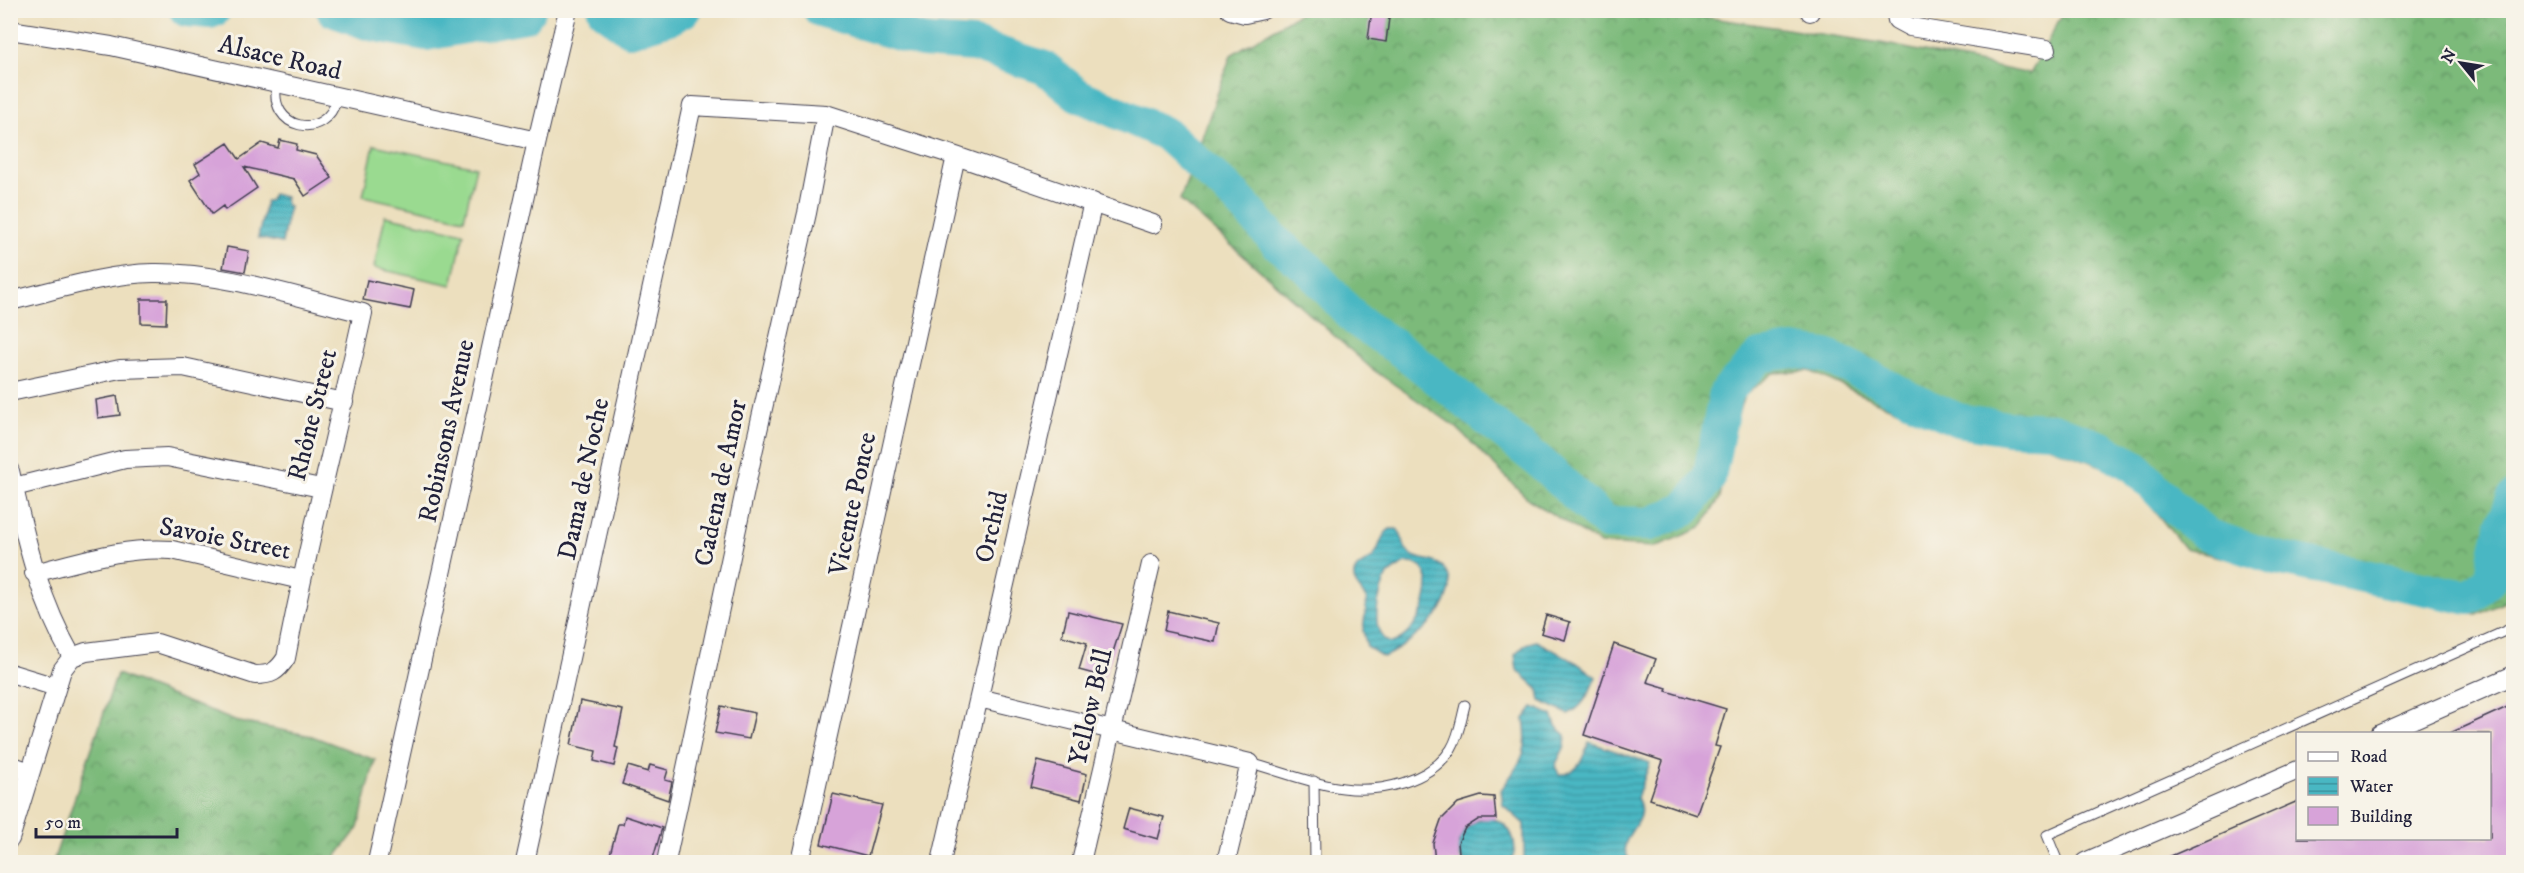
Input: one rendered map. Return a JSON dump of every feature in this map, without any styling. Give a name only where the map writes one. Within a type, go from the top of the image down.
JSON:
[{"type":"street","name":"Robinsons Avenue","points":[[377,862],[568,10]]},
{"type":"street","points":[[1230,10],[1245,14],[1263,10]]},
{"type":"street","points":[[1894,10],[1898,20],[1910,27],[2047,49]]},
{"type":"street","name":"Alsace Road","points":[[10,30],[111,46],[537,141]]},
{"type":"street","name":"Dama de Noche","points":[[525,862],[692,106],[826,114]]},
{"type":"street","points":[[826,114],[1153,224]]},
{"type":"street","name":"Cadena de Amor","points":[[666,862],[753,453],[807,213],[826,114]]},
{"type":"street","name":"Vicente Ponce","points":[[800,862],[956,156]]},
{"type":"street","name":"Orchid","points":[[941,862],[1093,202]]},
{"type":"street","name":"Rhône Street","points":[[10,301],[105,279],[187,274],[227,281],[363,313],[344,402],[321,489],[286,658],[278,671],[267,675],[255,675],[157,643],[86,652],[72,657]]},
{"type":"street","points":[[10,392],[120,369],[183,367],[344,402]]},
{"type":"street","points":[[10,839],[56,687],[62,670],[72,657],[55,627],[34,573],[12,479],[125,459],[167,457],[321,489]]},
{"type":"street","name":"Savoie Street","points":[[34,573],[122,552],[153,549],[172,550],[301,580]]},
{"type":"street","name":"Yellow Bell","points":[[1081,862],[1151,564]]},
{"type":"street","points":[[10,673],[56,687]]},
{"type":"street","points":[[2385,732],[2514,675]]},
{"type":"street","points":[[979,698],[1250,763],[1226,862]]},
{"type":"street","points":[[10,765],[30,772]]},
{"type":"street","points":[[2085,862],[2296,771]]},
{"type":"lane","points":[[277,84],[275,92],[278,109],[290,121],[298,125],[307,126],[324,121],[331,115],[338,98]]},
{"type":"lane","points":[[2058,862],[2048,835],[2514,627]]},
{"type":"lane","points":[[1250,763],[1343,788],[1367,789],[1396,784],[1420,776],[1440,762],[1450,751],[1456,739],[1465,705]]},
{"type":"lane","points":[[1314,781],[1315,862]]},
{"type":"green space","points":[[1303,11],[1664,11],[1881,43],[2030,74],[2064,11],[2513,11],[2514,577],[2509,600],[2477,615],[2185,549],[2127,476],[2046,445],[1956,434],[1810,371],[1773,373],[1744,396],[1729,442],[1720,498],[1701,528],[1655,547],[1600,544],[1528,499],[1456,427],[1372,369],[1180,200],[1231,55]]},
{"type":"green space","points":[[374,145],[476,167],[464,219],[363,196]]},
{"type":"green space","points":[[385,216],[464,233],[452,285],[374,268]]},
{"type":"green space","points":[[117,674],[235,721],[312,736],[375,760],[358,828],[332,862],[53,862]]},
{"type":"water","points":[[273,194],[285,197],[286,205],[289,206],[282,243],[258,238],[266,201],[269,201]]},
{"type":"water","points":[[1390,529],[1397,529],[1409,553],[1443,567],[1449,579],[1449,593],[1433,620],[1407,643],[1383,657],[1367,647],[1363,630],[1367,600],[1356,585],[1354,574],[1357,568],[1372,558],[1386,532]],"holes":[[[1406,563],[1418,565],[1425,573],[1428,584],[1422,612],[1404,636],[1392,643],[1384,639],[1379,632],[1377,612],[1381,590],[1389,574],[1395,569]]]},
{"type":"water","points":[[1536,641],[1577,663],[1596,677],[1582,703],[1568,714],[1540,701],[1538,689],[1517,670],[1515,655],[1526,644]]},
{"type":"water","points":[[1533,707],[1552,715],[1556,726],[1566,735],[1565,746],[1555,766],[1559,774],[1566,774],[1576,768],[1589,742],[1650,763],[1637,798],[1640,816],[1625,845],[1631,862],[1524,862],[1524,824],[1503,805],[1501,790],[1522,757],[1526,741],[1524,719]]},
{"type":"water","points":[[1490,818],[1504,824],[1512,835],[1514,849],[1510,862],[1463,862],[1458,846],[1463,832],[1474,822]]},
{"type":"building","points":[[1372,10],[1390,10],[1386,42],[1368,39]]},
{"type":"building","points":[[280,140],[297,144],[296,150],[316,155],[332,178],[305,196],[294,179],[244,167],[257,188],[225,210],[223,206],[212,214],[190,180],[200,173],[195,164],[228,143],[239,159],[262,143],[278,148]]},
{"type":"building","points":[[227,247],[249,251],[245,272],[223,268]]},
{"type":"building","points":[[367,280],[414,290],[410,309],[363,300]]},
{"type":"building","points":[[141,299],[167,299],[166,324],[141,323]]},
{"type":"building","points":[[117,396],[120,415],[98,418],[96,400]]},
{"type":"building","points":[[1068,611],[1122,624],[1105,677],[1079,670],[1087,643],[1062,636]]},
{"type":"building","points":[[1168,611],[1219,623],[1215,642],[1164,631]]},
{"type":"building","points":[[1546,615],[1570,622],[1565,640],[1541,633]]},
{"type":"building","points":[[1614,644],[1656,659],[1647,682],[1667,688],[1666,691],[1726,709],[1715,746],[1720,747],[1696,815],[1650,799],[1663,761],[1584,735]]},
{"type":"building","points":[[580,701],[623,710],[615,747],[618,748],[614,766],[594,761],[596,751],[571,745]]},
{"type":"building","points":[[2514,704],[2514,862],[2157,862],[2296,802],[2296,840],[2491,840],[2491,732],[2452,732]]},
{"type":"building","points":[[721,706],[755,713],[749,739],[715,733]]},
{"type":"building","points":[[1038,761],[1087,774],[1081,800],[1031,787]]},
{"type":"building","points":[[650,765],[668,770],[665,780],[672,782],[668,800],[622,784],[628,766],[648,772]]},
{"type":"building","points":[[833,794],[882,805],[868,856],[821,844]]},
{"type":"building","points":[[1481,796],[1494,797],[1496,819],[1479,819],[1465,828],[1458,843],[1460,862],[1435,862],[1433,843],[1441,820],[1458,803]]},
{"type":"building","points":[[1129,808],[1164,817],[1158,839],[1123,829]]},
{"type":"building","points":[[625,816],[662,828],[652,862],[608,862],[618,824],[623,824]]},
{"type":"waterway","points":[[186,10],[210,12],[214,10]]},
{"type":"waterway","points":[[333,10],[370,24],[426,34],[525,16],[529,10]]},
{"type":"waterway","points":[[604,10],[630,30],[670,18],[685,10]]},
{"type":"waterway","points":[[820,10],[922,41],[974,45],[1045,68],[1078,95],[1166,134],[1237,198],[1277,243],[1309,269],[1356,320],[1409,356],[1541,463],[1606,523],[1650,524],[1686,509],[1709,478],[1726,392],[1760,356],[1793,351],[1826,356],[1958,420],[2008,428],[2053,430],[2104,449],[2134,466],[2173,506],[2207,535],[2272,557],[2470,598],[2491,578],[2502,527],[2514,497]]}]
